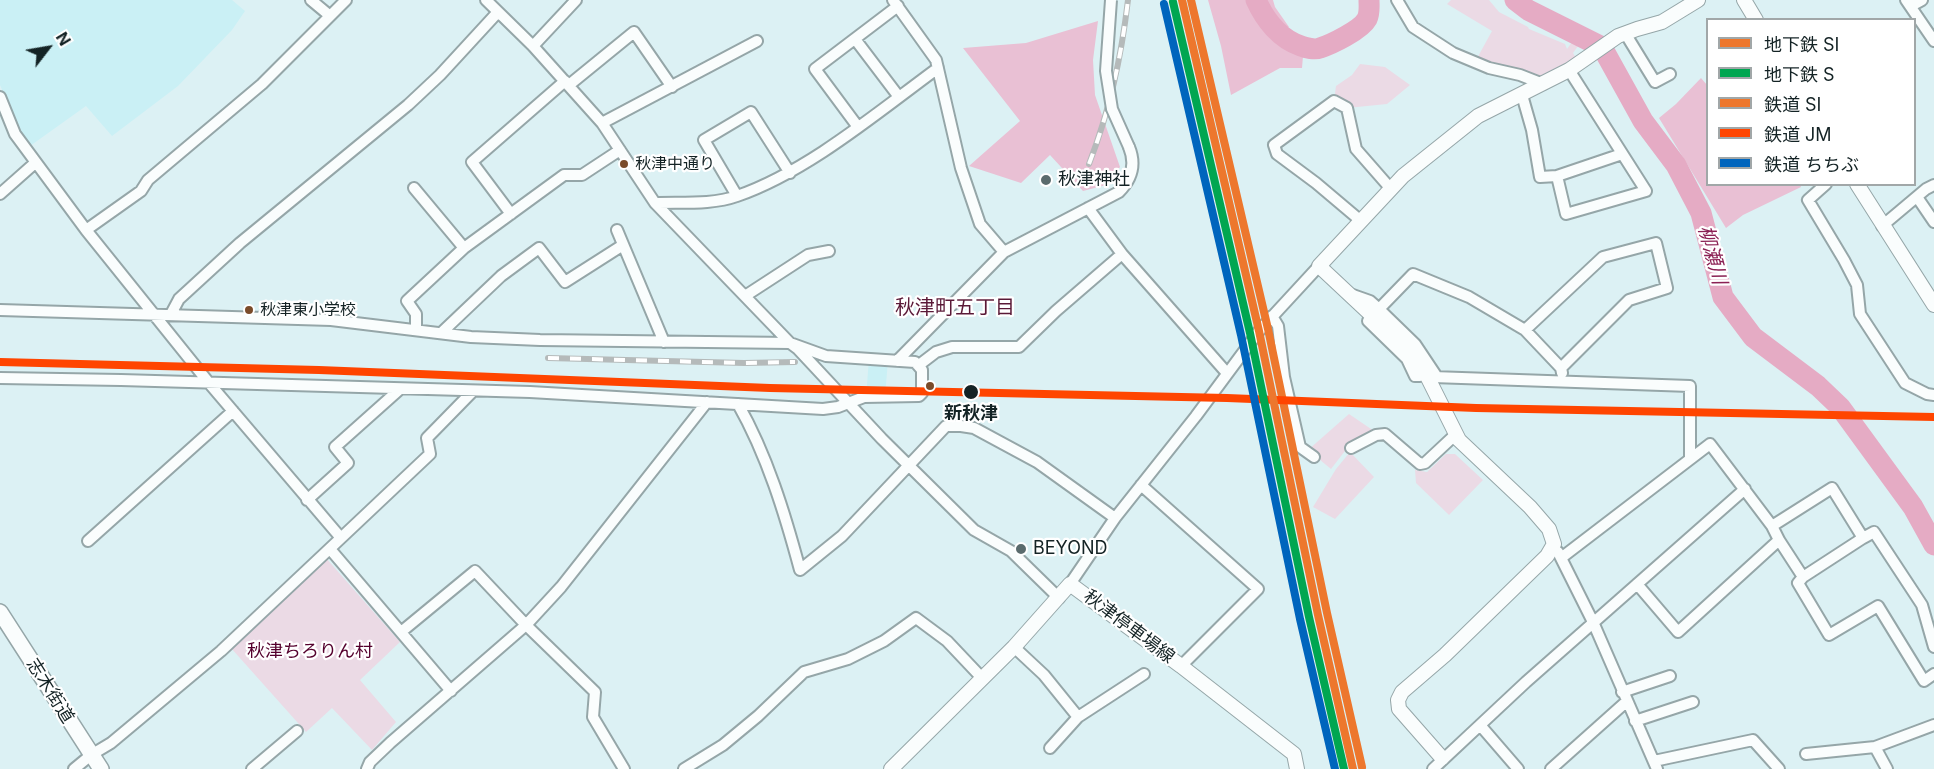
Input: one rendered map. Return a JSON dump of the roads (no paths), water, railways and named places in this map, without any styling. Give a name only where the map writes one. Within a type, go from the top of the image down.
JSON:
[{"type":"main road","name":"志木街道","points":[[0,612],[101,769]]},
{"type":"street","points":[[311,0],[329,15]]},
{"type":"street","points":[[86,231],[141,191],[148,180],[262,84],[346,0]]},
{"type":"street","points":[[486,0],[533,46],[602,123],[655,203],[908,465],[974,530],[1011,551],[1059,598]]},
{"type":"street","points":[[897,361],[1004,252],[1119,192],[1130,178],[1133,156],[1112,109],[1106,71],[1111,0]]},
{"type":"street","points":[[1397,0],[1413,27],[1453,53],[1489,68],[1520,75],[1543,84]]},
{"type":"street","points":[[1070,584],[1115,518],[1272,316],[1391,189],[1427,156],[1478,116],[1569,70],[1622,35],[1662,22],[1698,0]]},
{"type":"street","points":[[1744,0],[1755,18]]},
{"type":"street","points":[[1922,0],[1909,3],[1930,28],[1934,41]]},
{"type":"street","points":[[533,46],[571,2]]},
{"type":"street","points":[[858,127],[815,69],[855,39],[895,3],[936,60],[961,168],[980,224],[1004,252]]},
{"type":"street","points":[[171,314],[179,299],[240,243],[408,105],[440,75],[498,12]]},
{"type":"street","points":[[511,214],[472,162],[567,83],[634,32],[672,87]]},
{"type":"street","points":[[1622,35],[1655,82],[1670,74]]},
{"type":"street","points":[[855,39],[899,97]]},
{"type":"street","points":[[602,123],[757,41]]},
{"type":"street","points":[[655,203],[722,200],[737,196],[790,173],[858,127],[938,68]]},
{"type":"street","points":[[1557,176],[1566,214],[1646,191],[1569,70]]},
{"type":"street","points":[[1522,95],[1532,130],[1540,177],[1557,176],[1622,154]]},
{"type":"street","points":[[0,97],[15,134],[86,231],[206,380],[340,538]]},
{"type":"street","points":[[1361,221],[1277,154],[1274,145],[1334,101],[1347,108],[1356,149],[1391,189]]},
{"type":"street","points":[[737,196],[704,140],[752,112],[790,173]]},
{"type":"street","points":[[416,330],[416,314],[407,301],[464,248],[564,175],[582,175],[620,150]]},
{"type":"street","points":[[0,194],[34,163]]},
{"type":"street","points":[[1882,226],[1934,185]]},
{"type":"street","points":[[1824,186],[1808,200],[1857,285],[1860,314],[1905,383],[1934,395]]},
{"type":"street","points":[[1858,186],[1934,305]]},
{"type":"street","points":[[414,188],[464,248]]},
{"type":"street","points":[[1917,197],[1934,222]]},
{"type":"street","points":[[1088,208],[1122,254],[1224,376]]},
{"type":"street","points":[[617,230],[664,342]]},
{"type":"street","points":[[1525,330],[1603,257],[1656,243],[1667,288],[1629,300],[1561,368]]},
{"type":"street","points":[[441,333],[501,276],[539,248],[565,282],[623,245]]},
{"type":"street","points":[[745,296],[808,255],[829,251]]},
{"type":"street","points":[[920,365],[936,352],[952,347],[1019,347],[1122,254]]},
{"type":"street","points":[[1319,266],[1413,354],[1430,378]]},
{"type":"street","points":[[1379,309],[1413,274],[1469,297],[1525,330],[1561,368],[1564,382]]},
{"type":"street","points":[[1350,294],[1370,301],[1415,344],[1455,435],[1530,507],[1549,529],[1656,765],[1753,741],[1779,769]]},
{"type":"street","points":[[0,310],[155,317],[171,314],[331,320],[441,333],[518,339],[790,343],[826,356],[915,362],[922,370],[922,393],[919,396],[864,397],[832,409],[823,409],[206,380],[0,378]]},
{"type":"street","points":[[1272,316],[1278,326],[1284,377],[1300,447],[1314,457]]},
{"type":"street","points":[[1430,378],[1690,386],[1690,459]]},
{"type":"street","points":[[307,500],[348,463],[334,447],[400,389]]},
{"type":"street","points":[[74,769],[111,743],[221,651],[330,549],[430,454],[428,438],[473,391]]},
{"type":"street","points":[[367,769],[370,762],[390,743],[526,626],[561,587],[707,402]]},
{"type":"street","points":[[738,404],[749,424],[776,490],[800,570],[842,536],[946,426],[974,428],[1037,462],[1115,518]]},
{"type":"street","points":[[88,541],[233,411]]},
{"type":"street","points":[[1352,448],[1376,435],[1385,435],[1420,464],[1425,463],[1455,435]]},
{"type":"street","points":[[1561,558],[1710,444],[1772,526],[1803,578]]},
{"type":"street","points":[[1141,485],[1258,589],[1181,666]]},
{"type":"street","points":[[1772,526],[1832,488],[1863,538]]},
{"type":"street","points":[[1554,544],[1545,559],[1445,655],[1402,692],[1398,700],[1399,709],[1438,765],[1593,622],[1745,489]]},
{"type":"street","points":[[1934,647],[1922,605],[1874,532],[1798,583],[1829,635],[1878,606],[1924,681],[1934,674]]},
{"type":"street","points":[[1637,584],[1678,632],[1779,540]]},
{"type":"street","points":[[330,549],[451,691]]},
{"type":"street","points":[[401,632],[475,571],[526,626],[595,692],[593,717],[624,769]]},
{"type":"street","name":"秋津停車場線","points":[[891,769],[1014,647],[1070,584],[1294,754],[1297,769]]},
{"type":"street","points":[[684,769],[723,745],[804,672],[848,659],[884,641],[916,618],[947,641],[982,678]]},
{"type":"street","points":[[1014,647],[1044,675],[1077,717]]},
{"type":"street","points":[[1050,748],[1077,717],[1144,674]]},
{"type":"street","points":[[1551,769],[1624,697],[1670,676]]},
{"type":"street","points":[[1635,721],[1693,702]]},
{"type":"street","points":[[1480,725],[1518,769]]},
{"type":"street","points":[[1806,754],[1875,747],[1934,725]]},
{"type":"street","points":[[252,769],[297,731]]},
{"type":"street","points":[[1875,747],[1887,769]]},
{"type":"waterway","name":"柳瀬川","points":[[1256,0],[1264,15],[1286,39],[1316,49],[1339,40],[1364,23],[1369,14],[1369,0]]},
{"type":"waterway","name":"柳瀬川","points":[[1515,0],[1528,10],[1602,47],[1643,121],[1676,165],[1701,213],[1723,297],[1753,337],[1818,386],[1840,407],[1913,507],[1934,545]]},
{"type":"railway","points":[[1089,164],[1114,84],[1128,0]]},
{"type":"railway","points":[[548,358],[744,363],[795,362]]},
{"type":"metro line","name":"SI","points":[[1182,0],[1259,331],[1318,615],[1353,769]]},
{"type":"metro line","name":"S","points":[[1173,2],[1250,333],[1309,617],[1344,769]]},
{"type":"rail line","name":"SI","points":[[1191,0],[1268,329],[1327,613],[1362,767]]},
{"type":"rail line","name":"ちちぶ","points":[[1164,4],[1241,335],[1300,619],[1335,769]]},
{"type":"rail line","name":"JM","points":[[0,362],[319,370],[770,388],[1227,398],[1476,408],[1934,417]]},
{"type":"place","name":"秋津中通り","points":[[624,164]]},
{"type":"place","name":"秋津神社","points":[[1046,180]]},
{"type":"place","name":"秋津東小学校","points":[[249,310]]},
{"type":"place","name":"新秋津","points":[[971,392]]},
{"type":"place","name":"BEYOND","points":[[1021,549]]},
{"type":"district","name":"秋津町五丁目","points":[[955,308]]},
{"type":"park label","name":"秋津ちろりん村","points":[[310,652]]}]
